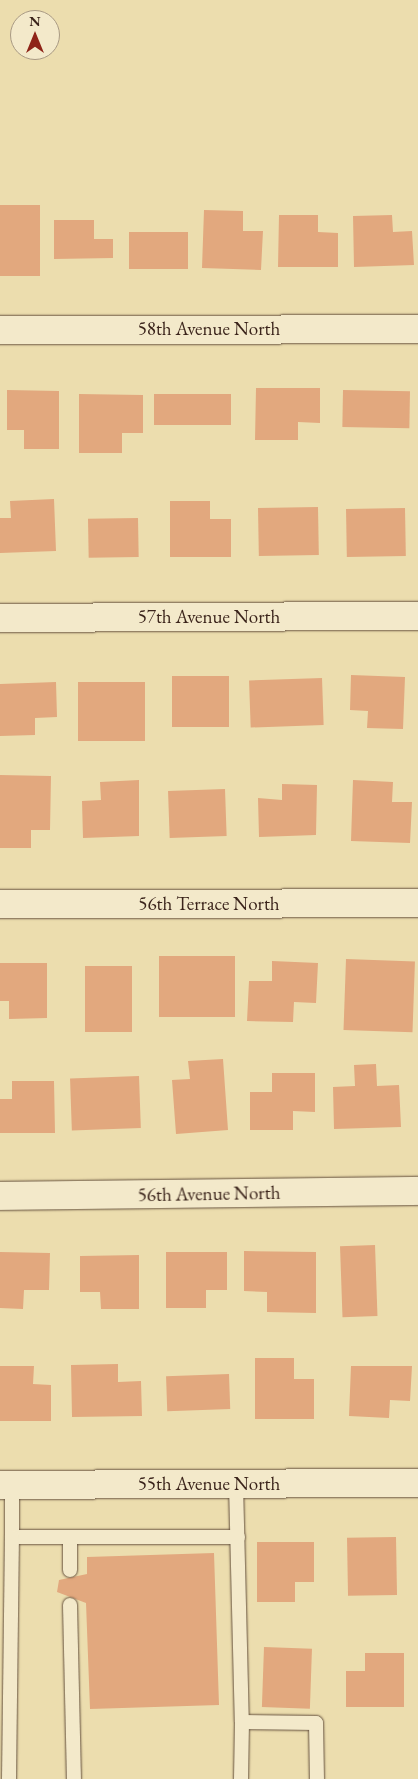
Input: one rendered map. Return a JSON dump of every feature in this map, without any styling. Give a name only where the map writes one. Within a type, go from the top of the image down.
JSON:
[{"type":"street","name":"58th Avenue North","points":[[0,330],[418,328]]},
{"type":"street","name":"57th Avenue North","points":[[0,618],[418,616]]},
{"type":"street","name":"56th Terrace North","points":[[0,904],[418,903]]},
{"type":"street","name":"56th Avenue North","points":[[0,1196],[418,1191]]},
{"type":"street","name":"55th Avenue North","points":[[6,1485],[418,1483]]},
{"type":"lane","points":[[236,1484],[242,1722],[241,1779]]},
{"type":"lane","points":[[6,1485],[12,1538],[8,1779]]},
{"type":"lane","points":[[12,1538],[238,1537]]},
{"type":"lane","points":[[70,1538],[70,1570]]},
{"type":"lane","points":[[70,1605],[74,1779]]},
{"type":"lane","points":[[242,1722],[316,1722],[317,1779]]},
{"type":"building","points":[[0,205],[40,205],[40,276],[0,276]]},
{"type":"building","points":[[204,210],[243,211],[243,231],[263,231],[261,270],[202,268]]},
{"type":"building","points":[[279,215],[318,215],[318,232],[338,233],[338,267],[278,267]]},
{"type":"building","points":[[392,215],[393,232],[412,231],[414,265],[354,267],[353,216]]},
{"type":"building","points":[[54,220],[94,220],[94,239],[113,239],[113,258],[54,259]]},
{"type":"building","points":[[129,232],[188,232],[188,269],[129,269]]},
{"type":"building","points":[[256,388],[320,388],[320,423],[298,422],[298,440],[255,440]]},
{"type":"building","points":[[7,390],[59,391],[59,449],[24,449],[24,430],[7,430]]},
{"type":"building","points":[[343,390],[410,391],[409,428],[342,427]]},
{"type":"building","points":[[79,394],[143,395],[143,433],[122,433],[122,453],[79,453]]},
{"type":"building","points":[[154,394],[231,394],[231,425],[154,425]]},
{"type":"building","points":[[54,499],[56,551],[0,553],[0,518],[11,518],[10,501]]},
{"type":"building","points":[[170,501],[210,501],[210,519],[231,519],[231,557],[170,557]]},
{"type":"building","points":[[318,507],[319,555],[259,556],[258,508]]},
{"type":"building","points":[[405,508],[406,556],[347,557],[346,509]]},
{"type":"building","points":[[138,518],[139,557],[89,558],[88,519]]},
{"type":"building","points":[[351,675],[405,677],[403,729],[367,728],[368,711],[350,710]]},
{"type":"building","points":[[172,676],[229,676],[229,727],[172,727]]},
{"type":"building","points":[[322,678],[324,725],[251,728],[249,681]]},
{"type":"building","points":[[56,682],[57,717],[35,718],[35,735],[0,736],[0,684]]},
{"type":"building","points":[[78,682],[145,682],[145,741],[78,741]]},
{"type":"building","points":[[0,775],[51,776],[50,830],[31,830],[31,848],[0,848]]},
{"type":"building","points":[[139,780],[139,836],[83,838],[82,801],[101,800],[100,782]]},
{"type":"building","points":[[353,780],[393,782],[392,802],[412,802],[410,843],[351,841]]},
{"type":"building","points":[[282,784],[317,785],[316,835],[259,837],[258,798],[282,800]]},
{"type":"building","points":[[225,789],[227,836],[170,838],[168,791]]},
{"type":"building","points":[[159,956],[235,956],[235,1017],[159,1017]]},
{"type":"building","points":[[346,959],[415,961],[412,1032],[344,1030]]},
{"type":"building","points":[[272,961],[318,963],[316,1003],[294,1002],[293,1022],[247,1021],[249,981],[272,981]]},
{"type":"building","points":[[0,963],[47,963],[47,1018],[9,1019],[9,1001],[0,1001]]},
{"type":"building","points":[[85,966],[132,966],[132,1032],[85,1032]]},
{"type":"building","points":[[223,1059],[228,1130],[176,1134],[172,1080],[190,1079],[188,1061]]},
{"type":"building","points":[[376,1064],[377,1086],[399,1085],[401,1127],[334,1129],[333,1087],[355,1086],[354,1065]]},
{"type":"building","points":[[272,1073],[315,1073],[315,1112],[293,1111],[293,1130],[250,1130],[250,1092],[272,1092]]},
{"type":"building","points":[[139,1076],[141,1128],[72,1130],[70,1078]]},
{"type":"building","points":[[12,1081],[54,1081],[55,1133],[0,1133],[0,1099],[12,1099]]},
{"type":"building","points":[[375,1245],[377,1316],[342,1317],[340,1246]]},
{"type":"building","points":[[244,1251],[316,1252],[316,1313],[267,1312],[267,1292],[244,1291]]},
{"type":"building","points":[[0,1252],[50,1253],[49,1290],[24,1290],[23,1309],[0,1308]]},
{"type":"building","points":[[166,1252],[227,1252],[227,1290],[206,1290],[206,1308],[166,1308]]},
{"type":"building","points":[[139,1255],[139,1309],[101,1309],[100,1292],[80,1292],[80,1256]]},
{"type":"building","points":[[255,1358],[294,1358],[294,1379],[314,1379],[314,1419],[255,1419]]},
{"type":"building","points":[[118,1364],[118,1382],[141,1381],[142,1416],[72,1417],[71,1365]]},
{"type":"building","points":[[0,1366],[34,1366],[33,1384],[51,1385],[51,1421],[0,1421]]},
{"type":"building","points":[[351,1366],[412,1366],[410,1401],[390,1400],[389,1418],[349,1416]]},
{"type":"building","points":[[229,1374],[230,1409],[167,1411],[166,1376]]},
{"type":"building","points":[[396,1537],[397,1595],[348,1596],[347,1538]]},
{"type":"building","points":[[257,1542],[314,1542],[314,1582],[295,1582],[295,1602],[257,1602]]},
{"type":"building","points":[[214,1553],[219,1705],[90,1709],[86,1603],[57,1592],[59,1580],[87,1574],[87,1557]]},
{"type":"building","points":[[264,1647],[312,1649],[310,1709],[262,1707]]},
{"type":"building","points":[[365,1653],[404,1653],[404,1707],[346,1707],[346,1671],[365,1671]]}]
